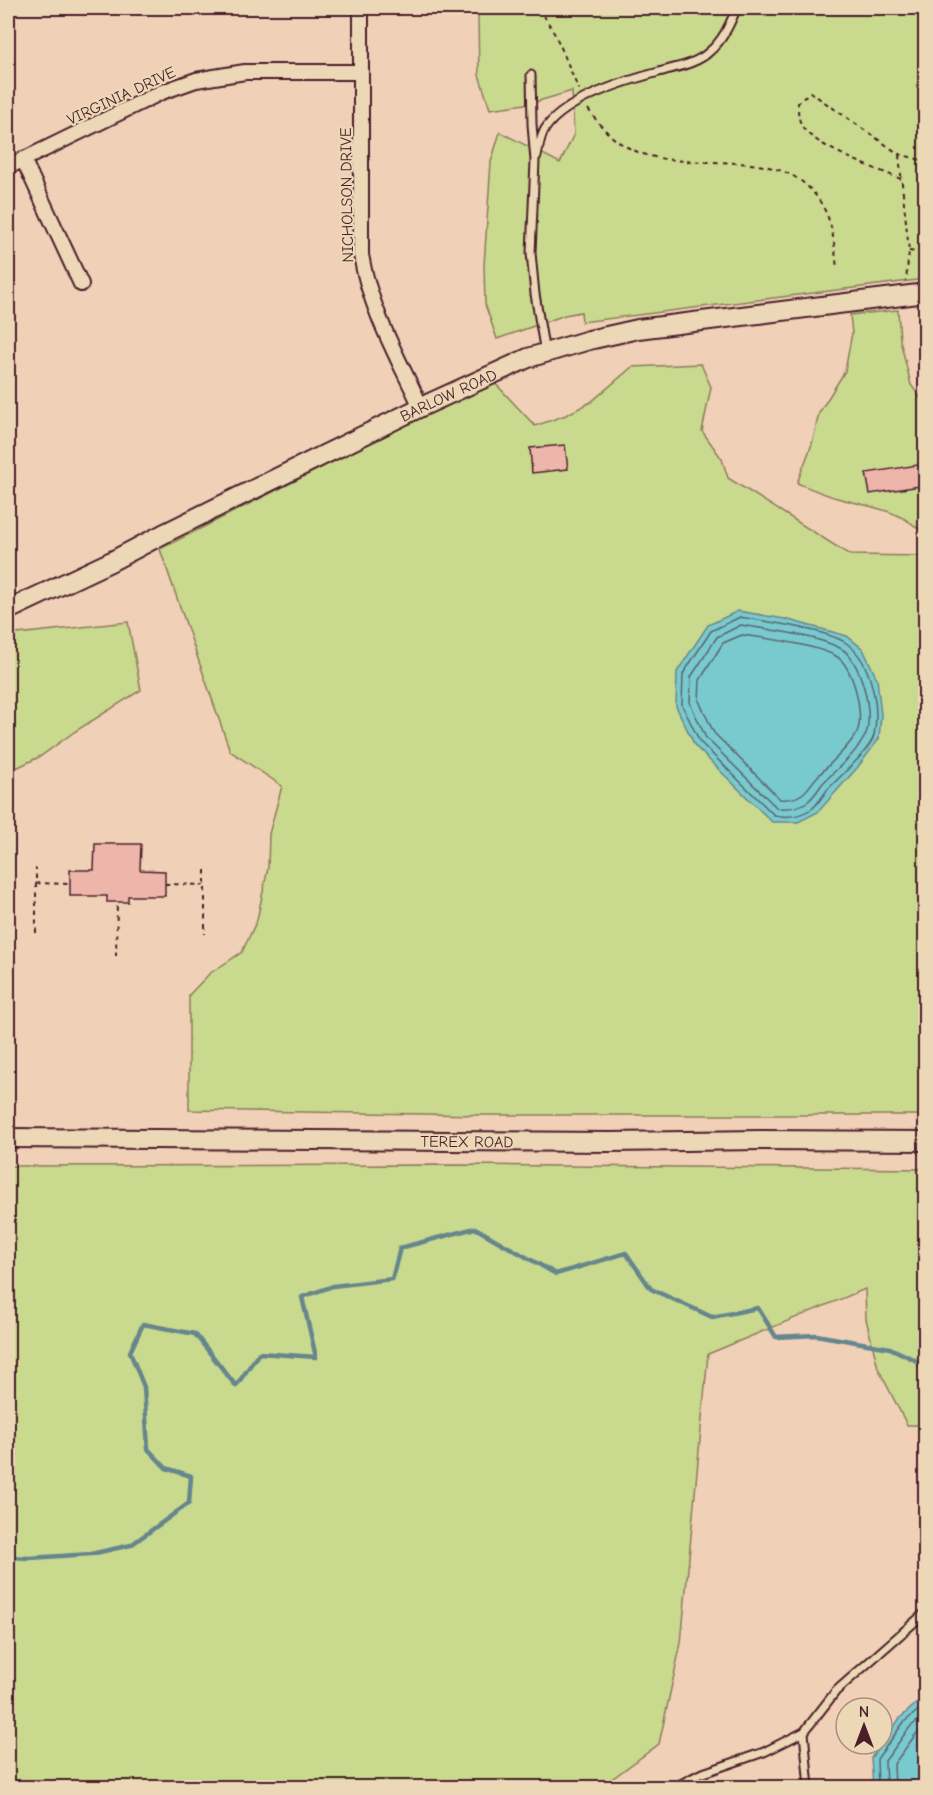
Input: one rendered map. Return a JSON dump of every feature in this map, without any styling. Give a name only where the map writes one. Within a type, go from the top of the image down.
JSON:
[{"type":"street","name":"NICHOLSON DRIVE","points":[[361,8],[361,255],[376,312],[421,407]]},
{"type":"street","name":"VIRGINIA DRIVE","points":[[8,166],[162,92],[196,80],[245,72],[361,72]]},
{"type":"street","points":[[23,159],[81,284]]},
{"type":"street","name":"BARLOW ROAD","points":[[8,610],[112,561],[167,531],[421,407],[499,370],[545,353],[638,329],[926,293]]},
{"type":"street","name":"TEREX ROAD","points":[[8,1138],[598,1142],[926,1141]]},
{"type":"lane","points":[[535,161],[543,132],[555,116],[603,91],[687,64],[710,52],[724,34],[735,12]]},
{"type":"lane","points":[[531,75],[535,161],[531,253],[545,353]]},
{"type":"lane","points":[[674,1788],[700,1774],[764,1752],[804,1732],[836,1691],[926,1612]]},
{"type":"lane","points":[[804,1732],[809,1788]]},
{"type":"path","points":[[538,8],[550,22],[560,41],[583,100],[597,122],[610,136],[643,154],[681,162],[752,163],[787,171],[801,181],[822,205],[828,218],[837,269]]},
{"type":"path","points":[[901,179],[815,139],[802,128],[798,116],[798,104],[810,92],[899,154],[921,160],[926,159]]},
{"type":"path","points":[[899,154],[909,252],[905,295]]},
{"type":"path","points":[[909,252],[926,253]]},
{"type":"path","points":[[36,868],[36,933]]},
{"type":"path","points":[[205,870],[205,934]]},
{"type":"path","points":[[36,883],[70,884]]},
{"type":"path","points":[[165,884],[204,885]]},
{"type":"path","points":[[116,956],[117,902]]},
{"type":"green space","points":[[475,8],[925,8],[925,279],[582,322],[581,312],[565,315],[497,339],[485,304],[484,265],[491,162],[500,132],[560,163],[574,134],[572,91],[532,103],[490,109],[479,75],[478,17]]},
{"type":"green space","points":[[898,310],[900,340],[911,385],[925,404],[925,536],[896,514],[832,496],[797,483],[812,444],[819,413],[845,371],[852,333],[850,315]]},
{"type":"green space","points":[[701,364],[711,387],[702,431],[722,459],[728,478],[850,555],[925,556],[925,1115],[481,1115],[189,1110],[189,995],[209,974],[242,952],[257,920],[268,868],[269,834],[282,786],[230,751],[160,549],[493,381],[535,426],[566,415],[591,402],[632,367]]},
{"type":"green space","points":[[128,622],[141,690],[74,732],[41,756],[8,772],[8,635]]},
{"type":"green space","points":[[454,1165],[925,1169],[925,1421],[921,1425],[907,1425],[878,1368],[866,1319],[865,1289],[708,1354],[681,1643],[659,1744],[601,1787],[8,1787],[8,1166]]},
{"type":"water","points":[[738,611],[785,619],[847,636],[863,649],[877,679],[881,715],[879,739],[818,812],[798,822],[772,822],[695,746],[676,706],[677,672],[708,625]]},
{"type":"water","points":[[925,1696],[925,1787],[873,1787],[871,1758],[872,1756],[894,1756],[894,1726]]},
{"type":"building","points":[[565,445],[568,469],[532,473],[530,448]]},
{"type":"building","points":[[924,464],[926,485],[870,494],[866,473]]},
{"type":"building","points":[[95,844],[141,844],[140,870],[165,871],[165,896],[128,896],[128,902],[107,902],[107,896],[70,896],[70,870],[94,870]]},
{"type":"waterway","points":[[8,1557],[91,1554],[131,1545],[189,1503],[191,1476],[166,1468],[148,1449],[144,1387],[130,1352],[143,1324],[195,1334],[236,1386],[259,1353],[316,1357],[302,1297],[333,1286],[392,1279],[400,1248],[475,1228],[556,1274],[626,1253],[651,1289],[712,1317],[758,1308],[776,1337],[816,1335],[890,1348],[915,1360],[926,1371]]}]
